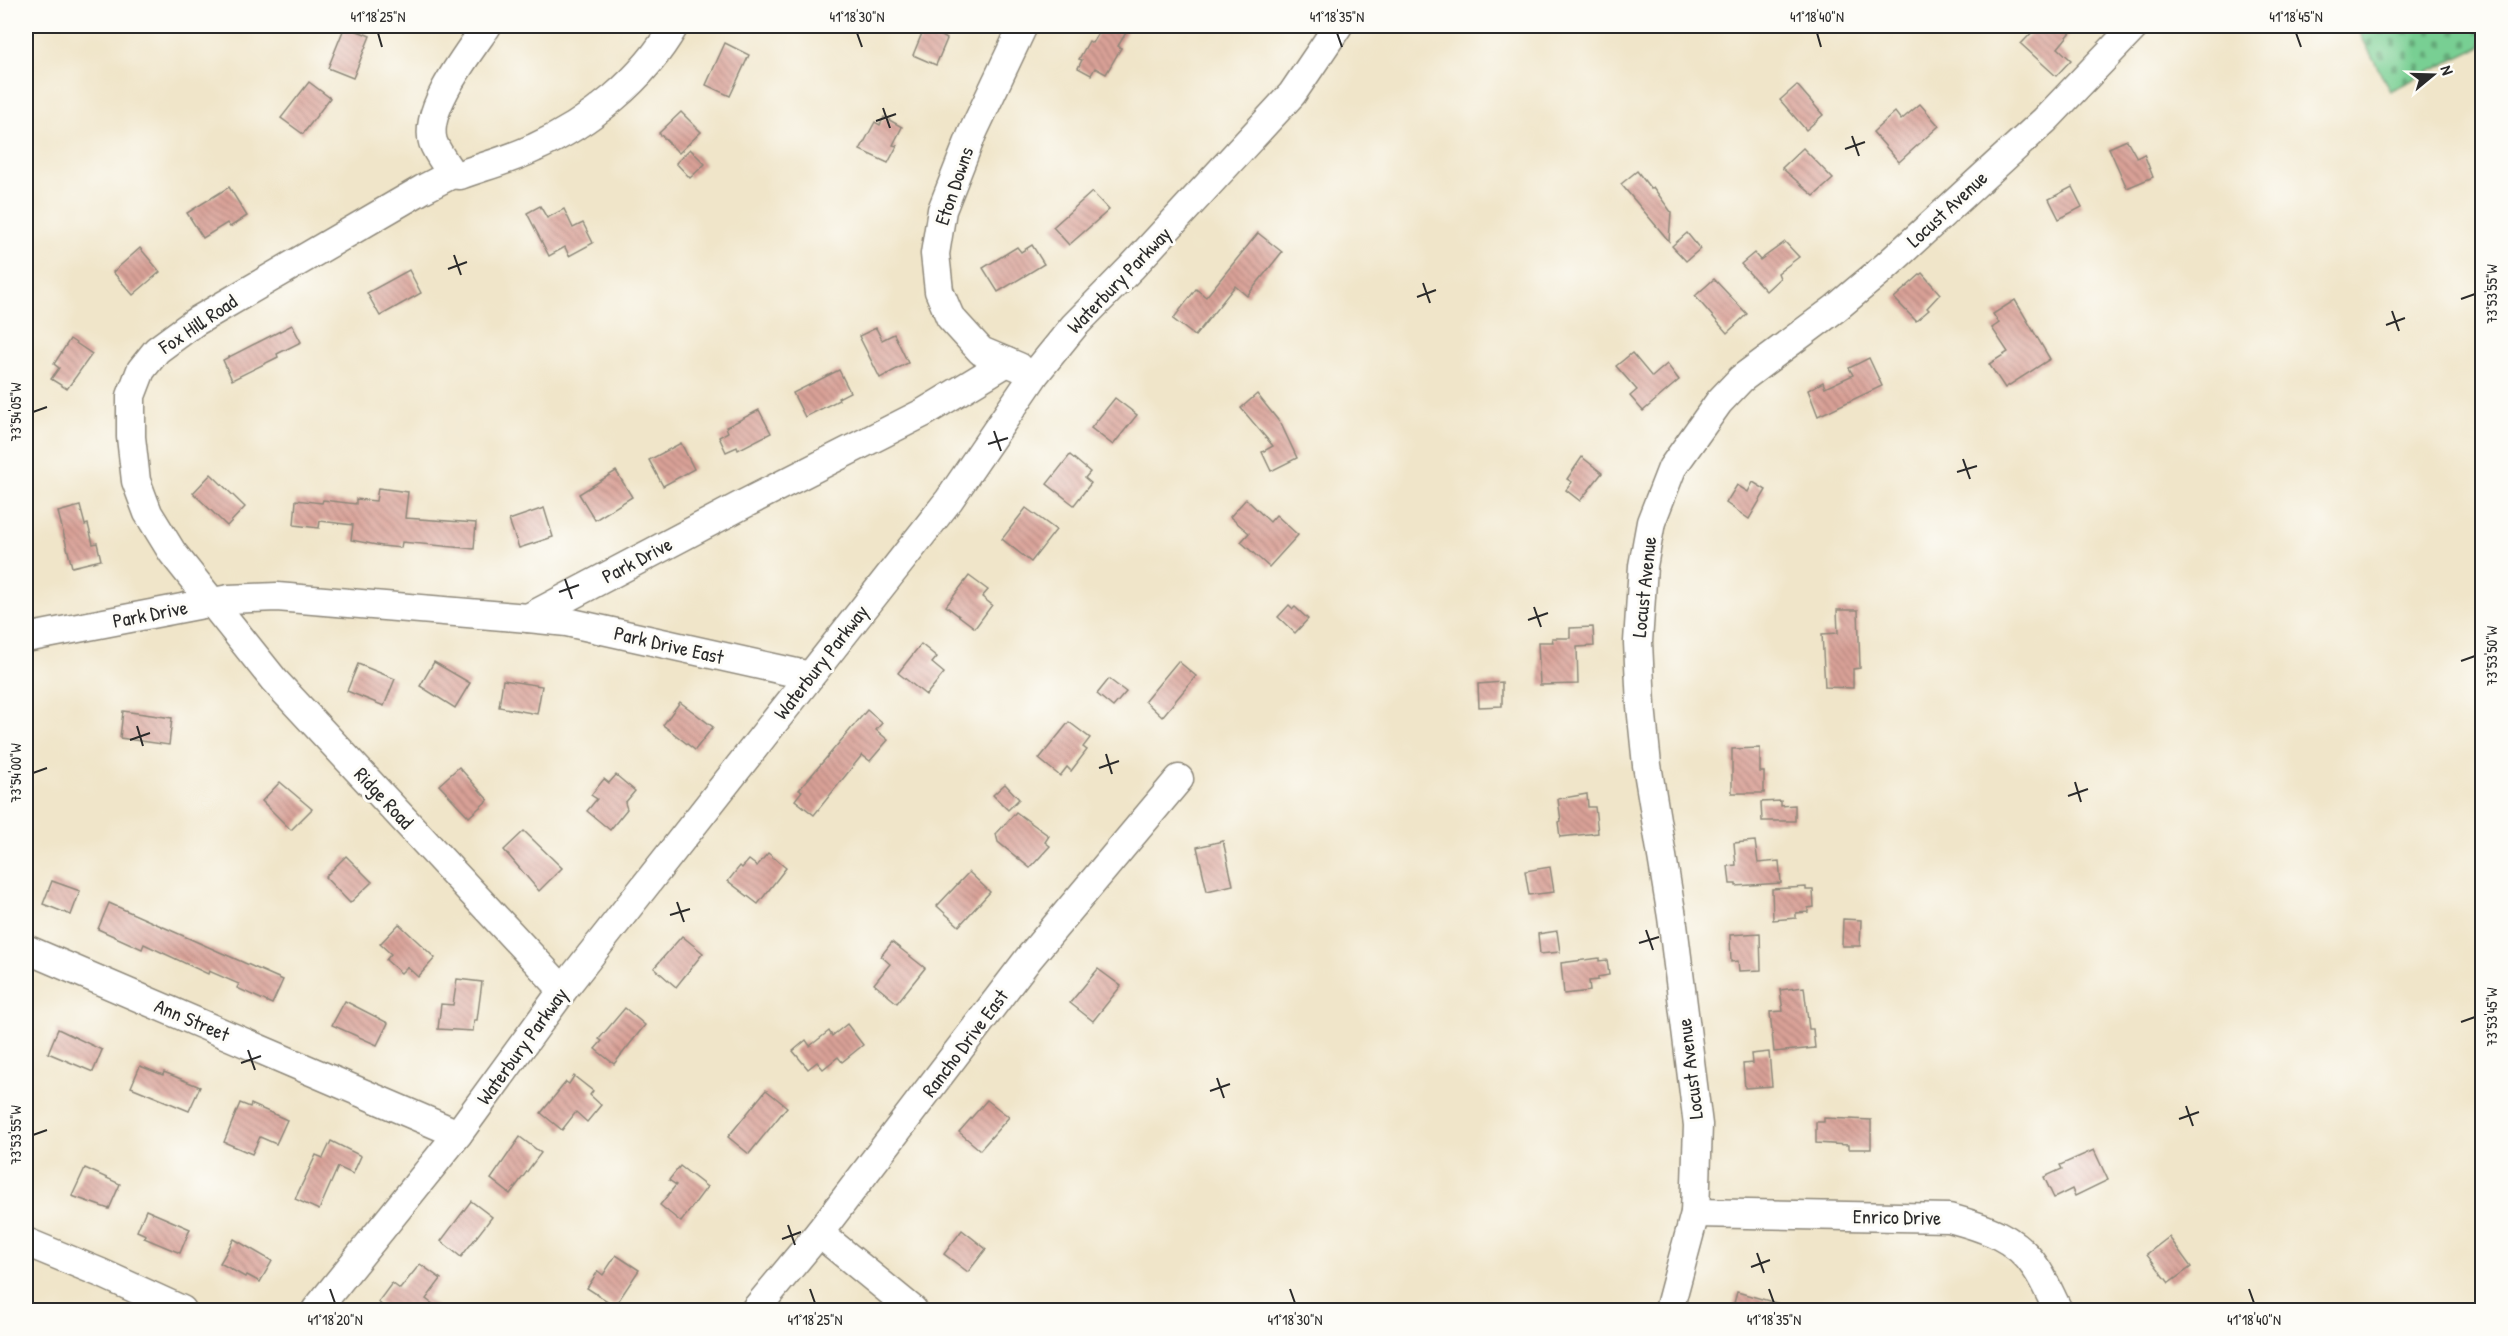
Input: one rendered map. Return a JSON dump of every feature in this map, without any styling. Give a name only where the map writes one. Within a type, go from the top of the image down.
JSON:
[{"type":"street","points":[[452,174],[434,143],[431,124],[441,100],[487,26]]},
{"type":"street","name":"Fox Hill Road","points":[[211,602],[172,552],[148,513],[136,481],[131,437],[131,396],[141,370],[157,350],[195,322],[423,189],[452,174],[460,175],[535,148],[583,121],[624,89],[652,59],[674,26]]},
{"type":"street","name":"Eton Downs","points":[[1006,362],[981,351],[950,317],[939,291],[935,255],[942,210],[972,134],[1023,26]]},
{"type":"street","name":"Waterbury Parkway","points":[[316,1311],[458,1134],[562,990],[949,500],[1035,374],[1074,326],[1131,268],[1292,94],[1338,26]]},
{"type":"street","name":"Locust Avenue","points":[[1669,1311],[1695,1213],[1698,1125],[1672,917],[1647,765],[1641,706],[1638,642],[1643,566],[1651,522],[1672,468],[1719,402],[1741,379],[1836,308],[1885,267],[2045,120],[2135,26]]},
{"type":"street","points":[[1006,362],[1035,374]]},
{"type":"street","name":"Park Drive","points":[[26,638],[211,602],[277,597],[528,618],[923,413],[1006,362]]},
{"type":"street","name":"Ridge Road","points":[[211,602],[274,680],[562,990]]},
{"type":"street","name":"Park Drive East","points":[[528,618],[567,622],[810,676]]},
{"type":"street","name":"Rancho Drive East","points":[[755,1311],[819,1233],[1029,958],[1179,778]]},
{"type":"street","name":"Ann Street","points":[[26,949],[458,1134]]},
{"type":"street","name":"Enrico Drive","points":[[1695,1213],[1949,1218],[1979,1226],[1999,1234],[2017,1247],[2036,1268],[2058,1311]]},
{"type":"street","points":[[819,1233],[913,1311]]},
{"type":"street","points":[[26,1242],[101,1273],[182,1311]]},
{"type":"green space","points":[[2356,26],[2482,26],[2482,46],[2390,91]]},
{"type":"building","points":[[345,26],[370,36],[353,78],[328,68]]},
{"type":"building","points":[[925,26],[946,26],[942,36],[947,39],[936,65],[913,55]]},
{"type":"building","points":[[1102,26],[1117,26],[1127,31],[1118,46],[1121,48],[1106,74],[1095,68],[1091,75],[1078,68],[1082,60],[1079,59],[1089,41],[1092,43]]},
{"type":"building","points":[[2038,26],[2076,26],[2058,48],[2071,60],[2056,76],[2021,44]]},
{"type":"building","points":[[725,43],[749,55],[730,96],[706,85]]},
{"type":"building","points":[[309,82],[330,98],[303,134],[281,118]]},
{"type":"building","points":[[1797,85],[1823,115],[1806,130],[1780,100]]},
{"type":"building","points":[[1920,104],[1939,126],[1899,162],[1873,132],[1895,112],[1901,120]]},
{"type":"building","points":[[681,112],[701,132],[679,153],[659,133]]},
{"type":"building","points":[[884,117],[902,127],[893,145],[897,146],[888,163],[860,150],[875,122],[880,125]]},
{"type":"building","points":[[2127,140],[2137,158],[2144,154],[2153,177],[2127,188],[2109,148]]},
{"type":"building","points":[[1803,148],[1833,179],[1814,196],[1782,168]]},
{"type":"building","points":[[690,149],[705,164],[690,178],[676,163]]},
{"type":"building","points":[[1637,171],[1651,189],[1653,187],[1671,212],[1669,241],[1621,184]]},
{"type":"building","points":[[229,187],[247,216],[230,227],[227,223],[203,238],[187,213]]},
{"type":"building","points":[[2072,187],[2082,207],[2059,219],[2049,199]]},
{"type":"building","points":[[1092,192],[1109,210],[1069,245],[1053,227]]},
{"type":"building","points":[[540,206],[547,218],[564,209],[573,228],[583,223],[593,243],[569,256],[565,247],[549,256],[527,213]]},
{"type":"building","points":[[1258,233],[1282,252],[1247,296],[1235,286],[1195,336],[1173,319],[1196,289],[1206,297]]},
{"type":"building","points":[[1687,233],[1700,249],[1686,261],[1672,246]]},
{"type":"building","points":[[1785,242],[1799,257],[1778,273],[1780,278],[1766,291],[1741,264],[1754,253],[1760,260]]},
{"type":"building","points":[[1032,245],[1044,264],[998,292],[983,268],[1017,247],[1021,252]]},
{"type":"building","points":[[140,248],[160,272],[133,295],[113,272]]},
{"type":"building","points":[[409,270],[421,293],[380,316],[367,293]]},
{"type":"building","points":[[1922,273],[1940,294],[1927,308],[1929,310],[1916,321],[1894,298]]},
{"type":"building","points":[[1714,279],[1747,314],[1727,333],[1695,296]]},
{"type":"building","points":[[2015,300],[2050,359],[2005,388],[1989,364],[2008,352],[1992,328],[1999,323],[1993,314]]},
{"type":"building","points":[[292,325],[301,342],[277,354],[278,357],[232,380],[223,360]]},
{"type":"building","points":[[876,328],[882,340],[894,334],[908,363],[880,378],[859,336]]},
{"type":"building","points":[[70,339],[92,354],[67,389],[51,379],[59,368],[54,364]]},
{"type":"building","points":[[1632,353],[1652,377],[1667,364],[1679,380],[1643,411],[1630,396],[1637,390],[1616,366]]},
{"type":"building","points":[[1869,358],[1882,386],[1818,416],[1808,390],[1823,382],[1825,388],[1853,375],[1849,368]]},
{"type":"building","points":[[839,370],[850,392],[805,417],[793,393]]},
{"type":"building","points":[[1257,394],[1281,424],[1297,458],[1271,471],[1262,452],[1273,446],[1241,408]]},
{"type":"building","points":[[1115,398],[1137,415],[1113,445],[1091,428]]},
{"type":"building","points":[[759,410],[771,433],[738,450],[737,447],[726,452],[719,437],[728,432],[726,427]]},
{"type":"building","points":[[681,443],[694,469],[663,486],[649,460]]},
{"type":"building","points":[[1070,455],[1090,472],[1085,478],[1091,483],[1074,505],[1047,484]]},
{"type":"building","points":[[1582,457],[1602,473],[1580,501],[1566,490],[1572,482],[1567,479]]},
{"type":"building","points":[[616,471],[632,497],[595,520],[579,494]]},
{"type":"building","points":[[211,474],[245,507],[227,526],[193,493]]},
{"type":"building","points":[[1753,482],[1766,490],[1749,519],[1726,503],[1737,485],[1748,492]]},
{"type":"building","points":[[378,488],[408,492],[405,518],[476,523],[474,549],[402,542],[401,548],[382,546],[351,540],[353,525],[320,521],[319,528],[294,525],[296,500],[356,504],[356,499],[376,501]]},
{"type":"building","points":[[1246,499],[1270,522],[1276,515],[1298,535],[1269,567],[1241,542],[1249,533],[1230,517]]},
{"type":"building","points":[[80,506],[93,544],[97,543],[101,560],[72,567],[58,512]]},
{"type":"building","points":[[544,508],[553,537],[519,548],[509,520]]},
{"type":"building","points":[[1026,508],[1056,530],[1031,562],[1002,539]]},
{"type":"building","points":[[969,576],[988,590],[982,597],[992,605],[975,628],[946,606]]},
{"type":"building","points":[[1289,605],[1293,609],[1295,607],[1308,619],[1295,633],[1278,617]]},
{"type":"building","points":[[1837,610],[1858,610],[1860,668],[1853,669],[1853,688],[1825,687],[1822,634],[1838,633]]},
{"type":"building","points":[[1593,627],[1594,646],[1577,647],[1578,684],[1540,685],[1538,642],[1553,642],[1552,638],[1570,638],[1570,628]]},
{"type":"building","points":[[921,644],[937,657],[932,663],[944,673],[926,695],[898,673]]},
{"type":"building","points":[[1178,661],[1196,676],[1162,717],[1145,701]]},
{"type":"building","points":[[434,662],[470,683],[455,708],[420,686]]},
{"type":"building","points":[[358,664],[395,679],[384,706],[347,691]]},
{"type":"building","points":[[1109,679],[1126,692],[1113,707],[1097,694]]},
{"type":"building","points":[[503,680],[542,686],[537,714],[499,707]]},
{"type":"building","points":[[1502,682],[1502,706],[1479,707],[1478,684]]},
{"type":"building","points":[[680,702],[713,727],[695,750],[663,725]]},
{"type":"building","points":[[867,710],[882,723],[876,730],[888,740],[870,761],[862,755],[814,815],[795,800],[802,791],[799,790]]},
{"type":"building","points":[[123,711],[172,718],[169,745],[120,738]]},
{"type":"building","points":[[1069,722],[1090,738],[1083,747],[1087,750],[1071,771],[1067,767],[1060,776],[1039,759]]},
{"type":"building","points":[[1760,748],[1760,772],[1764,772],[1764,793],[1732,793],[1732,749]]},
{"type":"building","points":[[459,767],[488,800],[469,817],[439,785]]},
{"type":"building","points":[[616,775],[635,791],[625,803],[627,809],[610,830],[587,811],[597,799],[591,795],[604,779],[609,783]]},
{"type":"building","points":[[280,782],[312,809],[291,830],[262,801]]},
{"type":"building","points":[[1005,784],[1019,799],[1008,810],[993,795]]},
{"type":"building","points":[[1587,794],[1588,807],[1595,807],[1598,833],[1560,837],[1558,822],[1561,821],[1558,799]]},
{"type":"building","points":[[1781,801],[1781,806],[1795,805],[1795,821],[1762,821],[1761,802]]},
{"type":"building","points":[[1016,812],[1049,836],[1045,842],[1050,846],[1030,868],[998,842],[996,834]]},
{"type":"building","points":[[524,831],[562,868],[539,891],[504,850]]},
{"type":"building","points":[[1223,841],[1233,885],[1207,891],[1197,847]]},
{"type":"building","points":[[1755,841],[1758,863],[1779,861],[1781,883],[1736,886],[1736,884],[1730,884],[1728,866],[1736,865],[1734,843]]},
{"type":"building","points":[[768,853],[786,868],[758,904],[728,881],[740,866],[742,868],[749,860],[757,866]]},
{"type":"building","points":[[346,856],[372,882],[350,903],[325,877]]},
{"type":"building","points":[[1550,867],[1554,892],[1529,895],[1525,871]]},
{"type":"building","points":[[969,872],[990,892],[959,926],[937,906]]},
{"type":"building","points":[[52,881],[80,891],[71,915],[43,904]]},
{"type":"building","points":[[1806,887],[1806,890],[1813,890],[1814,907],[1808,908],[1808,912],[1796,913],[1796,918],[1773,920],[1772,889]]},
{"type":"building","points":[[109,903],[283,980],[272,1004],[237,988],[239,984],[209,971],[208,974],[144,944],[142,949],[98,929]]},
{"type":"building","points":[[1843,919],[1861,920],[1860,946],[1842,946]]},
{"type":"building","points":[[399,924],[435,958],[418,977],[407,967],[401,973],[386,960],[391,954],[380,944]]},
{"type":"building","points":[[1557,931],[1560,952],[1540,954],[1538,934]]},
{"type":"building","points":[[1760,933],[1761,970],[1739,971],[1738,961],[1731,962],[1730,935]]},
{"type":"building","points":[[682,936],[703,953],[676,987],[654,968]]},
{"type":"building","points":[[892,942],[925,968],[897,1003],[874,984],[890,964],[881,956]]},
{"type":"building","points":[[1599,958],[1599,961],[1607,960],[1609,975],[1589,981],[1590,991],[1564,994],[1561,963]]},
{"type":"building","points":[[1098,969],[1121,986],[1093,1021],[1070,1003]]},
{"type":"building","points":[[457,979],[482,982],[477,1020],[474,1020],[473,1031],[438,1029],[441,1004],[453,1005]]},
{"type":"building","points":[[1804,987],[1809,1029],[1813,1029],[1815,1048],[1774,1052],[1770,1012],[1783,1011],[1780,990]]},
{"type":"building","points":[[345,1001],[388,1023],[377,1045],[332,1025]]},
{"type":"building","points":[[625,1008],[645,1025],[614,1064],[595,1049],[602,1041],[599,1039]]},
{"type":"building","points":[[847,1024],[863,1045],[842,1062],[838,1057],[823,1069],[817,1062],[808,1069],[793,1051],[806,1040],[810,1046],[829,1031],[832,1036]]},
{"type":"building","points":[[58,1029],[102,1050],[93,1072],[48,1053]]},
{"type":"building","points":[[1769,1052],[1772,1086],[1745,1088],[1743,1064],[1752,1063],[1751,1054]]},
{"type":"building","points":[[140,1066],[163,1075],[164,1072],[200,1087],[189,1111],[131,1087]]},
{"type":"building","points":[[574,1076],[593,1091],[590,1095],[601,1105],[587,1122],[576,1112],[562,1130],[541,1113],[566,1082],[569,1084]]},
{"type":"building","points":[[766,1090],[787,1107],[749,1154],[728,1137]]},
{"type":"building","points":[[987,1100],[1009,1117],[980,1150],[959,1132]]},
{"type":"building","points":[[240,1103],[250,1107],[251,1104],[287,1120],[276,1144],[260,1137],[252,1154],[224,1142]]},
{"type":"building","points":[[1824,1118],[1871,1120],[1871,1149],[1848,1149],[1848,1145],[1816,1143],[1816,1122],[1824,1122]]},
{"type":"building","points":[[520,1137],[541,1153],[510,1194],[491,1179]]},
{"type":"building","points":[[331,1141],[361,1156],[353,1174],[338,1167],[319,1210],[295,1199],[316,1155],[323,1158]]},
{"type":"building","points":[[2094,1150],[2108,1180],[2075,1196],[2072,1189],[2054,1198],[2044,1177],[2062,1169],[2060,1165]]},
{"type":"building","points":[[680,1166],[707,1187],[681,1222],[660,1205],[676,1185],[669,1180]]},
{"type":"building","points":[[85,1168],[120,1184],[109,1209],[72,1196]]},
{"type":"building","points":[[471,1201],[492,1217],[461,1257],[441,1241]]},
{"type":"building","points":[[146,1210],[190,1229],[180,1253],[144,1238],[146,1235],[137,1231]]},
{"type":"building","points":[[962,1230],[986,1249],[968,1272],[944,1254]]},
{"type":"building","points":[[2169,1237],[2191,1267],[2169,1283],[2147,1254]]},
{"type":"building","points":[[234,1239],[272,1261],[260,1282],[247,1275],[245,1277],[220,1263]]},
{"type":"building","points":[[616,1255],[639,1270],[615,1306],[587,1288],[598,1271],[603,1275]]},
{"type":"building","points":[[420,1264],[441,1279],[426,1299],[442,1311],[389,1311],[378,1302],[392,1283],[400,1289]]},
{"type":"building","points":[[1737,1292],[1787,1306],[1787,1311],[1732,1311]]}]
